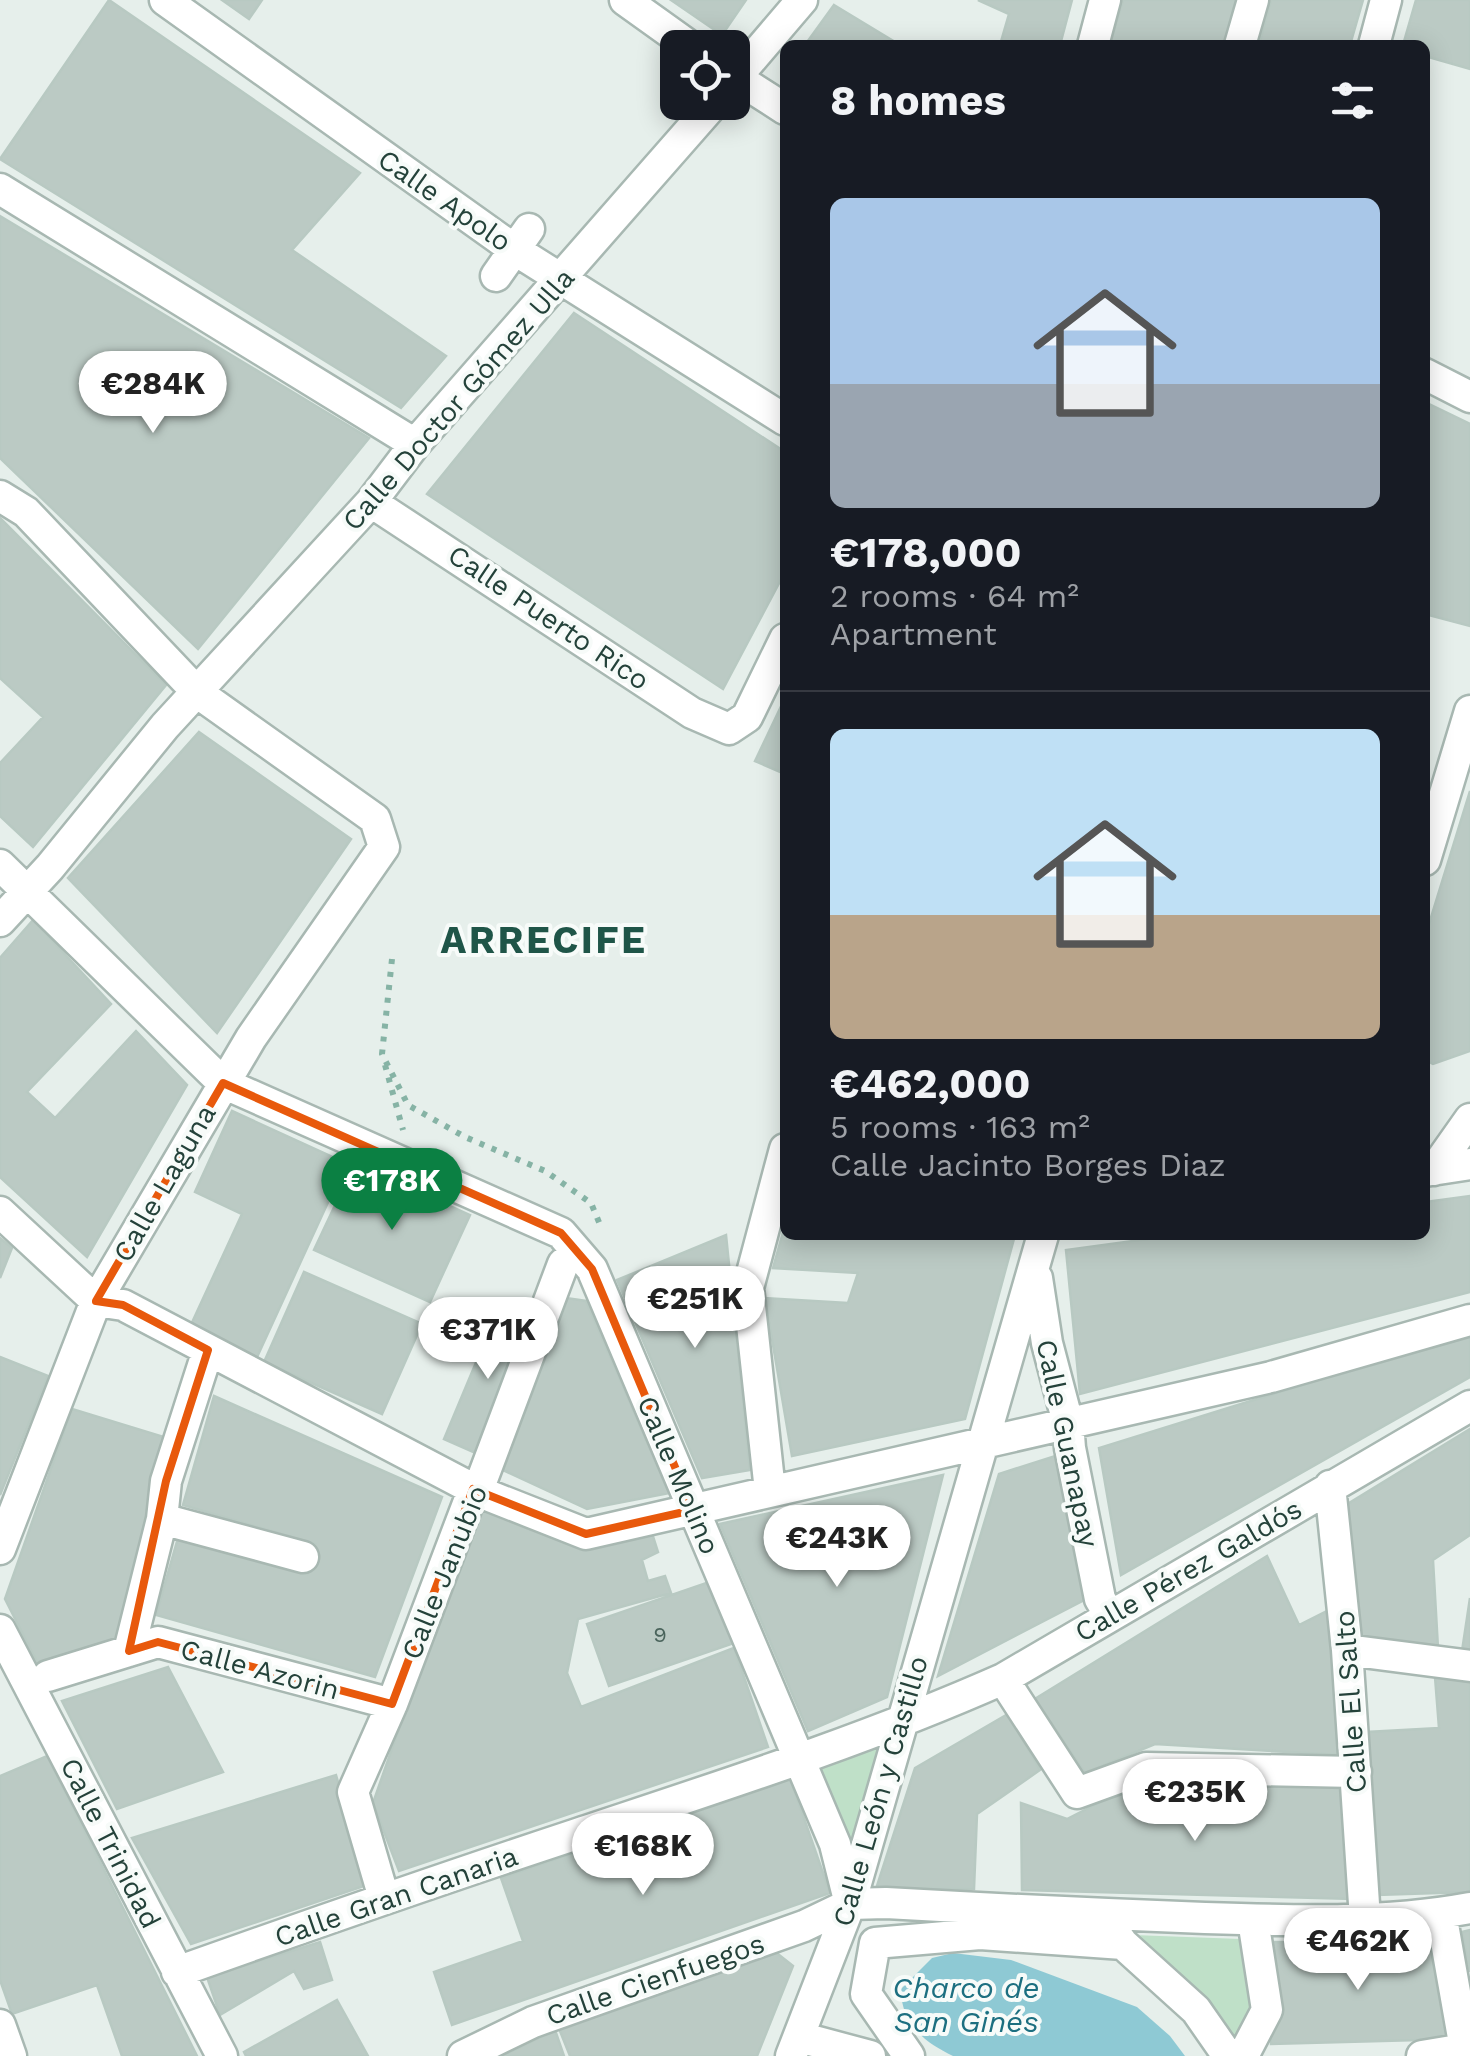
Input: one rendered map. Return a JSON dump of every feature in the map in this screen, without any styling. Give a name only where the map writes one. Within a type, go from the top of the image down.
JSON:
[{"type":"street","name":"Calle Apolo","points":[[165,0],[522,239],[562,280],[780,417]]},
{"type":"street","points":[[625,0],[667,30]]},
{"type":"street","points":[[750,60],[802,0]]},
{"type":"street","points":[[1095,40],[1105,0]]},
{"type":"street","points":[[1241,40],[1252,0]]},
{"type":"street","points":[[1375,40],[1386,0]]},
{"type":"street","points":[[750,88],[780,106]]},
{"type":"street","name":"Calle Doctor Gómez Ulla","points":[[0,922],[165,726],[371,502],[416,444],[700,120]]},
{"type":"street","points":[[0,189],[416,444]]},
{"type":"street","points":[[496,276],[522,239]]},
{"type":"street","points":[[1430,377],[1470,397]]},
{"type":"street","points":[[0,496],[26,512],[198,692]]},
{"type":"street","name":"Calle Puerto Rico","points":[[371,502],[432,556],[692,713],[729,729],[747,717],[780,649]]},
{"type":"street","name":"Calle Laguna","points":[[0,1549],[96,1301],[223,1082],[384,846],[375,820],[198,692]]},
{"type":"street","points":[[1430,843],[1470,711]]},
{"type":"street","points":[[0,864],[223,1082],[560,1232],[584,1260]]},
{"type":"street","points":[[1430,1170],[1470,1119]]},
{"type":"street","points":[[1430,1170],[1470,1164]]},
{"type":"street","points":[[770,1491],[748,1288],[780,1169]]},
{"type":"street","points":[[0,1212],[96,1301],[123,1305],[477,1491],[586,1534],[1271,1377],[1470,1320]]},
{"type":"street","name":"Calle León y Castillo","points":[[795,2047],[850,1904],[1042,1240]]},
{"type":"street","name":"Calle Janubio","points":[[384,1898],[353,1792],[392,1704],[469,1502],[477,1491],[563,1264],[584,1260]]},
{"type":"street","name":"Calle Molino","points":[[584,1260],[835,1844],[850,1904]]},
{"type":"street","name":"Calle Guanapay","points":[[1036,1266],[1046,1343],[1068,1423],[1100,1600],[1110,1616]]},
{"type":"street","points":[[129,1651],[162,1519],[166,1481],[208,1350]]},
{"type":"street","name":"Calle Pérez Galdós","points":[[900,1724],[1003,1679],[1470,1406]]},
{"type":"street","name":"Calle El Salto","points":[[1330,1486],[1348,1650],[1365,1918]]},
{"type":"street","points":[[162,1519],[303,1557]]},
{"type":"street","name":"Calle Trinidad","points":[[0,1630],[222,2056]]},
{"type":"street","name":"Calle Azorin","points":[[48,1676],[158,1642],[392,1704]]},
{"type":"street","points":[[1348,1650],[1470,1666]]},
{"type":"street","points":[[1003,1679],[1077,1793],[1146,1768],[1356,1772]]},
{"type":"street","name":"Calle Gran Canaria","points":[[178,1972],[384,1898],[900,1724]]},
{"type":"street","points":[[850,1904],[1253,1920],[1365,1918],[1456,1910],[1468,2048],[1422,2056]]},
{"type":"street","name":"Calle Cienfuegos","points":[[462,2056],[533,2022],[804,1926],[850,1904]]},
{"type":"street","points":[[1102,1914],[1123,1944],[1196,2010],[1228,2056]]},
{"type":"street","points":[[1244,2056],[1267,2010],[1253,1920]]},
{"type":"street","points":[[909,2056],[866,1994],[874,1943],[980,1934],[1123,1944]]},
{"type":"street","points":[[0,2025],[11,2056]]},
{"type":"street","points":[[795,2047],[870,2056]]},
{"type":"path","points":[[392,958],[382,1054],[415,1168]]},
{"type":"path","points":[[382,1054],[408,1105],[465,1137],[545,1171],[591,1203],[606,1241],[592,1232],[584,1260]]},
{"type":"highlighted area","points":[[223,1083],[561,1233],[592,1269],[693,1510],[586,1534],[473,1489],[392,1704],[158,1642],[129,1651],[166,1481],[208,1350],[123,1305],[96,1301]]},
{"type":"green space","points":[[886,1738],[850,1874],[815,1764]]},
{"type":"green space","points":[[1133,1935],[1241,1939],[1254,2018],[1236,2056]]},
{"type":"water","name":"Charco de San Ginés","points":[[953,1953],[1011,1960],[1137,2007],[1170,2036],[1185,2056],[953,2056],[916,2030],[905,2012],[901,1989],[932,1958]]},
{"type":"building","points":[[109,0],[360,173],[292,250],[446,356],[401,408],[0,159]]},
{"type":"building","points":[[222,0],[262,0],[249,19]]},
{"type":"building","points":[[671,0],[746,0],[725,30],[715,30]]},
{"type":"building","points":[[978,0],[1072,0],[1061,40],[1001,40],[1009,14]]},
{"type":"building","points":[[1123,0],[1236,0],[1225,40],[1111,40]]},
{"type":"building","points":[[1271,0],[1363,0],[1351,40],[1260,40]]},
{"type":"building","points":[[1416,0],[1470,0],[1470,69],[1430,57],[1430,40],[1404,40]]},
{"type":"building","points":[[834,5],[892,40],[809,40]]},
{"type":"building","points":[[0,216],[369,438],[198,649],[0,458]]},
{"type":"building","points":[[574,313],[780,449],[780,581],[723,689],[427,494]]},
{"type":"building","points":[[1430,404],[1470,424],[1470,626],[1430,615]]},
{"type":"building","points":[[0,518],[166,685],[33,847],[0,816],[0,763],[43,717],[0,678]]},
{"type":"building","points":[[780,708],[780,772],[755,761]]},
{"type":"building","points":[[199,732],[351,839],[217,1033],[68,878]]},
{"type":"building","points":[[1470,791],[1470,1051],[1433,1064],[1430,1062],[1430,921]]},
{"type":"building","points":[[33,920],[111,1004],[27,1092],[55,1118],[136,1031],[187,1085],[87,1257],[0,1177],[0,958]]},
{"type":"building","points":[[232,1111],[346,1163],[257,1357],[190,1327],[242,1214],[195,1192]]},
{"type":"building","points":[[355,1163],[470,1215],[430,1302],[314,1250]]},
{"type":"building","points":[[1470,1196],[1470,1292],[1080,1394],[1066,1250],[1140,1240],[1430,1240],[1430,1201]]},
{"type":"building","points":[[726,1235],[750,1470],[702,1478],[617,1280]]},
{"type":"building","points":[[0,1238],[12,1248],[0,1278]]},
{"type":"building","points":[[781,1240],[1014,1240],[965,1419],[792,1456],[765,1298],[848,1303],[858,1273],[773,1268]]},
{"type":"building","points":[[304,1272],[422,1324],[382,1414],[264,1362]]},
{"type":"building","points":[[566,1298],[586,1301],[669,1493],[587,1509],[503,1470]]},
{"type":"building","points":[[498,1310],[532,1325],[478,1454],[444,1439]]},
{"type":"building","points":[[1470,1333],[1470,1377],[1121,1575],[1099,1448]]},
{"type":"building","points":[[0,1357],[48,1376],[0,1495]]},
{"type":"building","points":[[214,1396],[442,1497],[375,1677],[156,1615],[178,1538],[307,1574],[315,1544],[183,1505]]},
{"type":"building","points":[[72,1409],[164,1437],[122,1640],[37,1662],[5,1599]]},
{"type":"building","points":[[1470,1429],[1470,1535],[1433,1560],[1438,1648],[1361,1639],[1346,1505]]},
{"type":"building","points":[[1055,1456],[1086,1599],[938,1676],[999,1474]]},
{"type":"building","points":[[943,1475],[887,1697],[808,1731],[720,1524]]},
{"type":"building","points":[[479,1500],[651,1530],[658,1552],[642,1560],[648,1581],[665,1576],[671,1593],[578,1619],[567,1673],[581,1707],[734,1648],[768,1747],[399,1871],[373,1803]]},
{"type":"building","points":[[1267,1556],[1299,1625],[1331,1609],[1339,1755],[1155,1744],[1085,1773],[1035,1699]]},
{"type":"building","points":[[712,1581],[734,1643],[609,1686],[587,1624]]},
{"type":"building","points":[[1470,1598],[1470,1653],[1462,1651]]},
{"type":"building","points":[[168,1667],[223,1772],[117,1809],[62,1701]]},
{"type":"building","points":[[1435,1677],[1470,1682],[1470,1892],[1377,1895],[1367,1732],[1439,1728]]},
{"type":"building","points":[[1008,1714],[1040,1770],[977,1814],[974,1889],[876,1889],[915,1768]]},
{"type":"building","points":[[47,1756],[197,2056],[122,2056],[97,1985],[12,2014],[0,1980],[0,1776]]},
{"type":"building","points":[[336,1775],[367,1885],[191,1944],[132,1838]]},
{"type":"building","points":[[790,1778],[830,1893],[452,2025],[434,1972],[523,1941],[501,1878]]},
{"type":"building","points":[[1341,1784],[1354,1899],[1022,1890],[1021,1803],[1067,1819],[1120,1792]]},
{"type":"building","points":[[1470,1930],[1470,1972],[1462,1932]]},
{"type":"building","points":[[320,1942],[332,1980],[304,1989],[294,1971],[220,2015],[207,1977]]},
{"type":"building","points":[[1271,1942],[1439,1943],[1456,2039],[1271,2044]]},
{"type":"building","points":[[769,1947],[793,1966],[757,2056],[570,2056],[558,2026]]},
{"type":"building","points":[[337,2000],[368,2056],[246,2056],[244,2052]]},
{"type":"building","points":[[555,2030],[564,2056],[502,2056]]},
{"type":"district","name":"ARRECIFE","points":[[544,940]]}]
